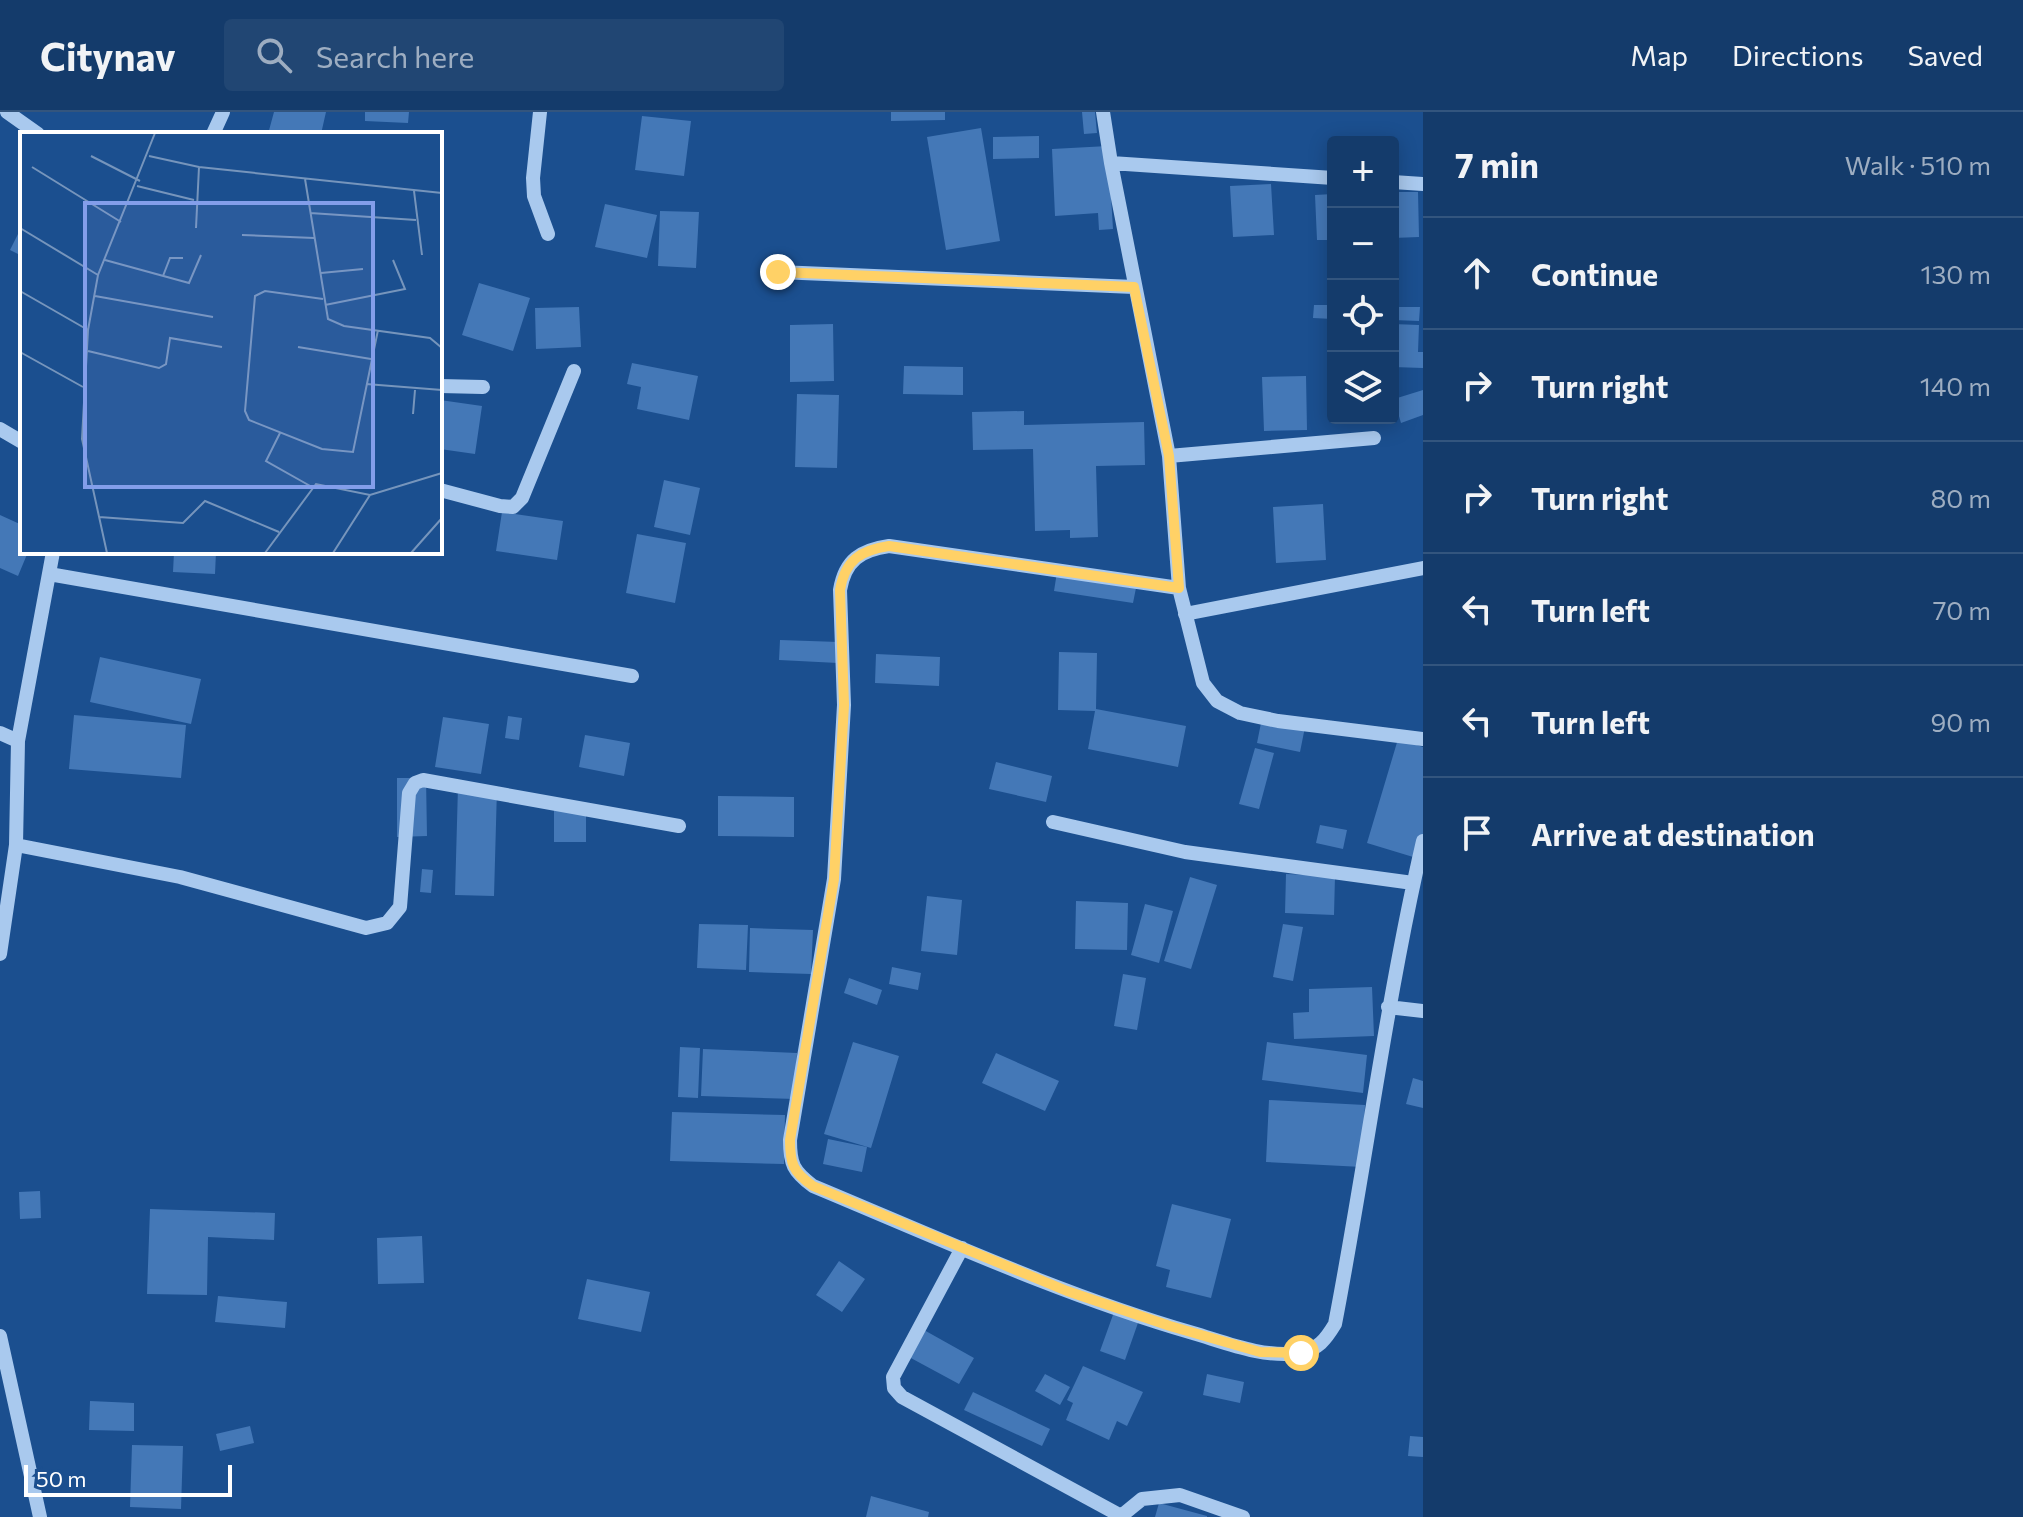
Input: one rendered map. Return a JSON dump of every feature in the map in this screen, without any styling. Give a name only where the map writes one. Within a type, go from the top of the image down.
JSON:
[{"type":"street","points":[[7,112],[35,132]]},
{"type":"street","points":[[214,132],[223,112]]},
{"type":"street","points":[[540,112],[533,187],[548,234]]},
{"type":"street","points":[[1103,112],[1134,287],[1169,456],[1179,588],[1203,683],[1217,701],[1240,713],[1278,721],[1423,739]]},
{"type":"street","points":[[1111,163],[1327,178]]},
{"type":"street","points":[[1399,182],[1423,184]]},
{"type":"street","points":[[778,272],[1134,287]]},
{"type":"street","points":[[442,491],[513,507],[522,498],[574,371]]},
{"type":"street","points":[[442,386],[483,387]]},
{"type":"street","points":[[0,429],[20,441]]},
{"type":"street","points":[[1169,456],[1374,438]]},
{"type":"street","points":[[1179,588],[889,546],[870,549],[855,559],[843,573],[840,590],[844,705],[834,879],[790,1140],[790,1161],[800,1177],[813,1186],[1067,1291],[1170,1326],[1260,1352],[1301,1353],[1322,1344],[1335,1324],[1363,1172],[1388,1007],[1423,841]]},
{"type":"street","points":[[0,954],[16,845],[18,741],[53,554]]},
{"type":"street","points":[[1185,614],[1423,568]]},
{"type":"street","points":[[49,574],[632,676]]},
{"type":"street","points":[[0,733],[18,741]]},
{"type":"street","points":[[16,845],[180,877],[366,928],[387,923],[400,907],[409,793],[415,783],[423,780],[679,826]]},
{"type":"street","points":[[1053,822],[1185,852],[1413,883]]},
{"type":"street","points":[[1388,1007],[1423,1011]]},
{"type":"street","points":[[962,1248],[893,1377],[894,1388],[902,1397],[1121,1517],[1142,1499],[1180,1495],[1243,1517]]},
{"type":"street","points":[[0,1336],[40,1517]]},
{"type":"building","points":[[274,112],[326,112],[321,132],[269,132]]},
{"type":"building","points":[[365,112],[409,112],[408,123],[365,121]]},
{"type":"building","points":[[891,112],[945,112],[945,120],[891,121]]},
{"type":"building","points":[[1082,112],[1095,112],[1097,133],[1084,134]]},
{"type":"building","points":[[642,116],[691,121],[684,176],[635,170]]},
{"type":"building","points":[[981,128],[1000,241],[946,250],[927,137]]},
{"type":"building","points":[[1039,136],[1039,158],[993,159],[993,137]]},
{"type":"building","points":[[1108,146],[1113,229],[1099,230],[1098,213],[1055,216],[1052,149]]},
{"type":"building","points":[[1271,184],[1274,235],[1233,237],[1230,186]]},
{"type":"building","points":[[1399,192],[1418,192],[1419,237],[1399,238]]},
{"type":"building","points":[[1327,194],[1327,240],[1317,240],[1315,195]]},
{"type":"building","points":[[605,204],[657,215],[647,258],[595,247]]},
{"type":"building","points":[[660,211],[699,212],[696,268],[658,266]]},
{"type":"building","points":[[20,230],[20,255],[10,250]]},
{"type":"building","points":[[479,283],[530,298],[513,351],[462,335]]},
{"type":"building","points":[[1314,305],[1327,305],[1327,319],[1313,318]]},
{"type":"building","points":[[579,307],[581,347],[536,349],[535,308]]},
{"type":"building","points":[[1399,307],[1420,307],[1419,321],[1399,320]]},
{"type":"building","points":[[833,324],[834,381],[790,382],[790,325]]},
{"type":"building","points":[[1399,324],[1419,325],[1418,352],[1423,352],[1423,368],[1399,367]]},
{"type":"building","points":[[632,363],[698,376],[689,420],[637,409],[641,387],[627,384]]},
{"type":"building","points":[[904,366],[963,367],[963,395],[903,394]]},
{"type":"building","points":[[1306,376],[1307,430],[1264,431],[1262,377]]},
{"type":"building","points":[[1423,390],[1423,415],[1401,423],[1399,397]]},
{"type":"building","points":[[797,394],[839,395],[837,468],[795,467]]},
{"type":"building","points":[[442,400],[482,406],[475,454],[442,449]]},
{"type":"building","points":[[1024,411],[1024,425],[1144,422],[1145,465],[1096,466],[1098,537],[1070,538],[1070,530],[1035,531],[1033,449],[973,450],[972,412]]},
{"type":"building","points":[[664,480],[700,488],[690,535],[654,527]]},
{"type":"building","points":[[1323,504],[1326,560],[1276,563],[1273,507]]},
{"type":"building","points":[[502,512],[563,521],[557,560],[496,551]]},
{"type":"building","points":[[0,515],[20,524],[20,554],[27,554],[18,576],[0,568]]},
{"type":"building","points":[[637,534],[686,543],[675,603],[626,593]]},
{"type":"building","points":[[174,554],[216,554],[215,574],[173,572]]},
{"type":"building","points":[[1057,572],[1137,583],[1133,603],[1054,591]]},
{"type":"building","points":[[780,640],[839,642],[838,663],[779,660]]},
{"type":"building","points":[[1059,652],[1097,653],[1096,709],[1186,726],[1178,767],[1088,749],[1095,711],[1058,710]]},
{"type":"building","points":[[876,654],[940,657],[939,686],[875,683]]},
{"type":"building","points":[[100,657],[201,679],[191,724],[90,702]]},
{"type":"building","points":[[74,715],[186,725],[181,778],[69,769]]},
{"type":"building","points":[[508,716],[522,718],[519,740],[505,738]]},
{"type":"building","points":[[443,717],[489,724],[481,774],[435,767]]},
{"type":"building","points":[[1262,718],[1305,727],[1300,752],[1257,743]]},
{"type":"building","points":[[585,735],[630,743],[624,776],[579,767]]},
{"type":"building","points":[[1398,739],[1423,747],[1423,860],[1367,843]]},
{"type":"building","points":[[1255,748],[1274,753],[1259,809],[1239,804]]},
{"type":"building","points":[[996,762],[1052,776],[1046,802],[989,789]]},
{"type":"building","points":[[397,778],[426,778],[427,836],[397,837]]},
{"type":"building","points":[[458,786],[497,788],[494,896],[455,895]]},
{"type":"building","points":[[718,796],[794,797],[794,837],[718,836]]},
{"type":"building","points":[[586,805],[586,842],[554,842],[554,806]]},
{"type":"building","points":[[1320,825],[1347,830],[1343,849],[1316,843]]},
{"type":"building","points":[[422,869],[433,870],[431,893],[420,892]]},
{"type":"building","points":[[1286,874],[1335,876],[1334,915],[1285,913]]},
{"type":"building","points":[[1190,877],[1217,885],[1191,969],[1164,961]]},
{"type":"building","points":[[927,896],[962,900],[957,955],[921,951]]},
{"type":"building","points":[[1076,901],[1128,903],[1127,950],[1075,949]]},
{"type":"building","points":[[1145,904],[1173,911],[1159,963],[1131,955]]},
{"type":"building","points":[[699,924],[748,925],[746,970],[697,968]]},
{"type":"building","points":[[1283,924],[1303,927],[1293,981],[1273,977]]},
{"type":"building","points":[[750,928],[813,930],[811,974],[749,972]]},
{"type":"building","points":[[892,967],[921,973],[918,990],[889,984]]},
{"type":"building","points":[[1123,974],[1146,978],[1137,1030],[1114,1026]]},
{"type":"building","points":[[849,978],[882,990],[877,1005],[844,993]]},
{"type":"building","points":[[1372,987],[1374,1036],[1294,1039],[1293,1013],[1309,1012],[1309,989]]},
{"type":"building","points":[[853,1042],[899,1056],[871,1148],[824,1134]]},
{"type":"building","points":[[1267,1042],[1367,1055],[1363,1093],[1262,1080]]},
{"type":"building","points":[[680,1047],[700,1048],[698,1098],[678,1097]]},
{"type":"building","points":[[703,1049],[797,1053],[795,1099],[701,1096]]},
{"type":"building","points":[[996,1053],[1059,1081],[1045,1111],[982,1083]]},
{"type":"building","points":[[1413,1078],[1423,1081],[1423,1108],[1406,1104]]},
{"type":"building","points":[[1269,1100],[1365,1105],[1362,1167],[1266,1162]]},
{"type":"building","points":[[672,1112],[785,1115],[784,1164],[670,1161]]},
{"type":"building","points":[[828,1139],[867,1147],[862,1172],[823,1164]]},
{"type":"building","points":[[40,1191],[41,1218],[20,1219],[19,1192]]},
{"type":"building","points":[[1172,1204],[1231,1219],[1211,1298],[1166,1287],[1170,1270],[1156,1266]]},
{"type":"building","points":[[150,1209],[275,1213],[274,1240],[208,1237],[207,1295],[147,1294]]},
{"type":"building","points":[[422,1236],[424,1283],[378,1284],[377,1238]]},
{"type":"building","points":[[839,1261],[865,1279],[842,1312],[816,1295]]},
{"type":"building","points":[[587,1279],[650,1292],[641,1332],[578,1319]]},
{"type":"building","points":[[218,1296],[287,1302],[285,1328],[215,1322]]},
{"type":"building","points":[[1114,1312],[1139,1320],[1125,1360],[1100,1351]]},
{"type":"building","points":[[924,1330],[974,1358],[959,1384],[909,1357]]},
{"type":"building","points":[[1083,1366],[1143,1392],[1127,1426],[1117,1421],[1109,1440],[1066,1420],[1073,1403],[1067,1400]]},
{"type":"building","points":[[1045,1374],[1070,1387],[1060,1405],[1035,1391]]},
{"type":"building","points":[[1207,1374],[1244,1382],[1240,1403],[1203,1395]]},
{"type":"building","points":[[973,1392],[1050,1429],[1042,1446],[964,1410]]},
{"type":"building","points":[[90,1401],[134,1403],[134,1431],[89,1430]]},
{"type":"building","points":[[250,1426],[254,1443],[220,1451],[216,1434]]},
{"type":"building","points":[[1410,1436],[1423,1437],[1423,1457],[1408,1456]]},
{"type":"building","points":[[132,1445],[183,1446],[181,1509],[130,1507]]},
{"type":"building","points":[[871,1496],[929,1512],[928,1517],[866,1517]]},
{"type":"building","points":[[1159,1503],[1207,1516],[1207,1517],[1155,1517]]},
{"type":"route","points":[[778,272],[1134,287],[1169,456],[1179,588],[889,546],[870,549],[855,559],[843,573],[840,590],[844,705],[834,879],[790,1140],[790,1161],[800,1177],[813,1186],[1067,1291],[1260,1352],[1301,1353]]}]
